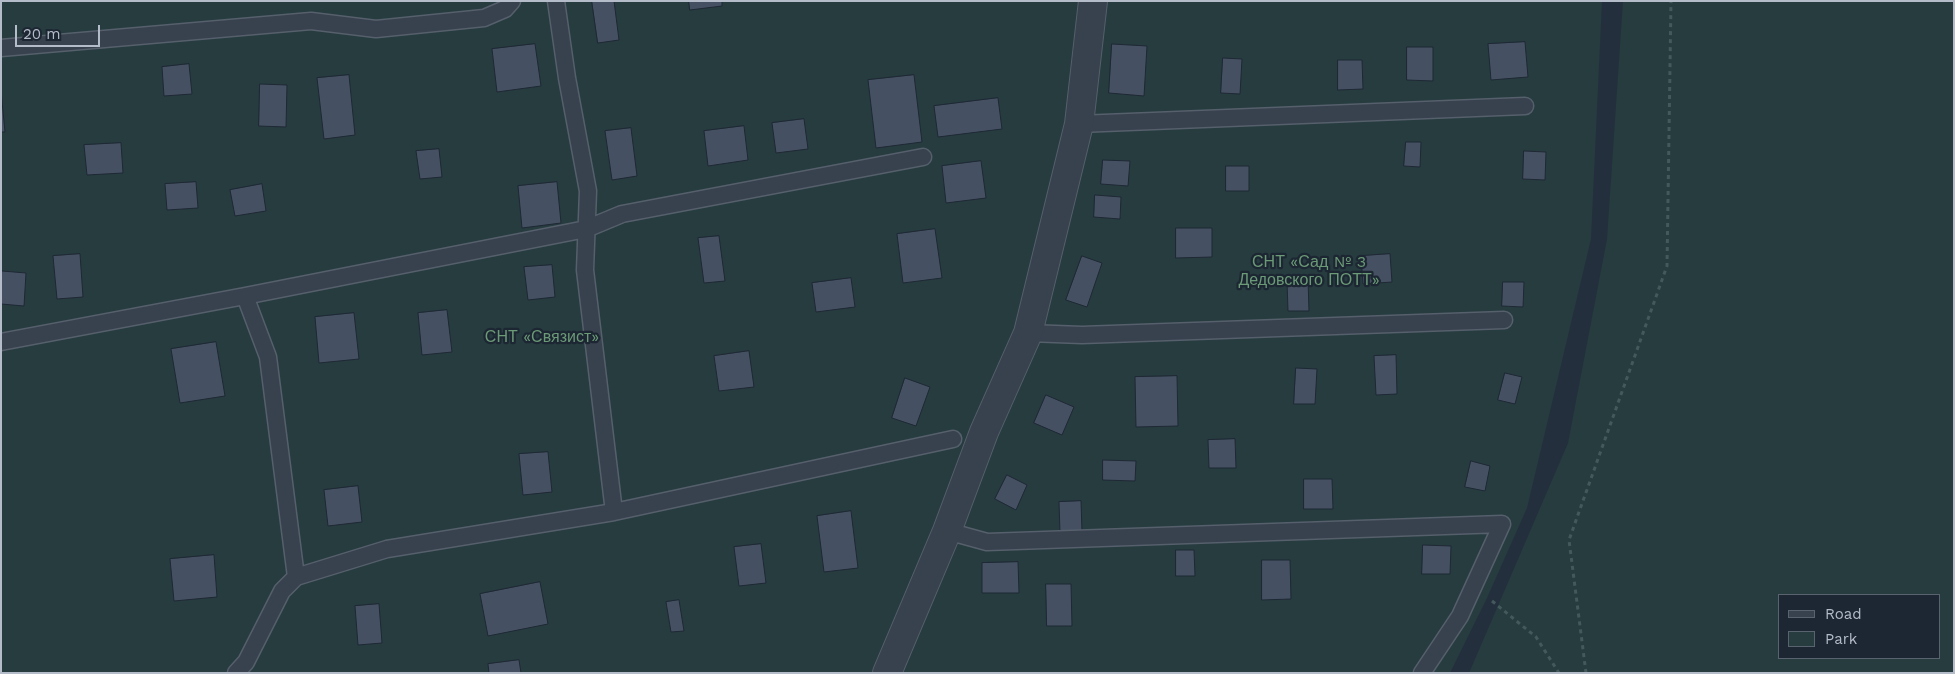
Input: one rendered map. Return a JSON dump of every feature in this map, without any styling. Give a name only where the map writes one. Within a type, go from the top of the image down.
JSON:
[{"type":"street","points":[[887,673],[947,531],[984,432],[1028,334],[1079,124],[1093,1]]},
{"type":"lane","points":[[1,48],[310,21],[376,28],[484,18],[505,9],[512,1]]},
{"type":"lane","points":[[556,1],[566,78],[588,191],[585,270],[614,512]]},
{"type":"lane","points":[[1079,124],[1525,106]]},
{"type":"lane","points":[[1,342],[586,229],[622,214],[923,157]]},
{"type":"lane","points":[[245,296],[268,357],[296,577]]},
{"type":"lane","points":[[1028,334],[1082,335],[1504,320]]},
{"type":"lane","points":[[236,673],[246,662],[282,591],[296,577],[387,549],[614,512],[953,439]]},
{"type":"lane","points":[[947,531],[987,542],[1502,524],[1460,616],[1422,673]]},
{"type":"path","points":[[1586,673],[1569,540],[1667,266],[1671,1]]},
{"type":"path","points":[[1473,588],[1536,637],[1559,673]]},
{"type":"green space","name":"СНТ «Связист»","points":[[1,1],[1602,1],[1591,239],[1527,508],[1487,598],[1450,673],[1,673]]},
{"type":"green space","points":[[1623,1],[1954,1],[1954,673],[1469,673],[1568,443],[1607,239]]},
{"type":"building","points":[[592,1],[614,1],[619,40],[598,43]]},
{"type":"building","points":[[689,1],[722,1],[722,6],[690,10]]},
{"type":"building","points":[[1525,42],[1528,77],[1491,80],[1488,44]]},
{"type":"building","points":[[535,44],[541,86],[497,92],[492,49]]},
{"type":"building","points":[[1112,44],[1147,46],[1144,96],[1109,93]]},
{"type":"building","points":[[1407,47],[1433,47],[1433,81],[1407,80]]},
{"type":"building","points":[[1223,58],[1242,59],[1240,94],[1221,93]]},
{"type":"building","points":[[1338,60],[1362,60],[1363,89],[1338,90]]},
{"type":"building","points":[[189,64],[192,94],[164,96],[162,67]]},
{"type":"building","points":[[349,75],[355,135],[324,139],[317,78]]},
{"type":"building","points":[[914,75],[922,142],[876,148],[868,80]]},
{"type":"building","points":[[260,84],[287,85],[286,127],[259,126]]},
{"type":"building","points":[[1,91],[5,132],[1,132]]},
{"type":"building","points":[[998,98],[1002,129],[938,137],[934,106]]},
{"type":"building","points":[[804,119],[808,149],[776,153],[772,123]]},
{"type":"building","points":[[744,126],[748,160],[708,166],[704,131]]},
{"type":"building","points":[[631,128],[637,176],[612,180],[605,131]]},
{"type":"building","points":[[1406,142],[1421,142],[1420,167],[1404,166]]},
{"type":"building","points":[[121,143],[123,173],[87,175],[84,145]]},
{"type":"building","points":[[439,149],[442,177],[420,179],[416,151]]},
{"type":"building","points":[[1524,151],[1546,152],[1545,180],[1523,179]]},
{"type":"building","points":[[1103,160],[1130,161],[1128,186],[1101,184]]},
{"type":"building","points":[[981,161],[986,198],[946,203],[942,166]]},
{"type":"building","points":[[1226,166],[1249,166],[1249,191],[1226,191]]},
{"type":"building","points":[[196,182],[198,208],[167,210],[165,184]]},
{"type":"building","points":[[557,182],[561,223],[522,228],[518,186]]},
{"type":"building","points":[[262,184],[266,211],[235,216],[230,190]]},
{"type":"building","points":[[1095,195],[1121,197],[1120,219],[1094,217]]},
{"type":"building","points":[[1176,228],[1212,228],[1212,257],[1176,258]]},
{"type":"building","points":[[935,229],[942,278],[903,283],[897,234]]},
{"type":"building","points":[[719,236],[725,281],[704,283],[698,238]]},
{"type":"building","points":[[80,254],[83,297],[57,299],[53,256]]},
{"type":"building","points":[[1390,254],[1392,282],[1363,284],[1361,256]]},
{"type":"building","points":[[1082,256],[1102,263],[1087,307],[1066,300]]},
{"type":"building","points":[[552,265],[555,297],[528,300],[524,267]]},
{"type":"building","points":[[2,271],[26,273],[24,306],[1,304]]},
{"type":"building","points":[[851,278],[855,307],[816,312],[812,283]]},
{"type":"building","points":[[1308,280],[1309,311],[1288,311],[1287,281]]},
{"type":"building","points":[[1503,282],[1524,282],[1523,307],[1502,306]]},
{"type":"building","points":[[447,310],[452,352],[422,355],[418,313]]},
{"type":"building","points":[[354,313],[359,359],[319,363],[315,317]]},
{"type":"building","points":[[216,342],[225,396],[180,403],[171,349]]},
{"type":"building","points":[[749,351],[754,387],[719,391],[714,356]]},
{"type":"building","points":[[1396,355],[1397,394],[1376,395],[1374,356]]},
{"type":"building","points":[[1296,368],[1317,369],[1315,404],[1294,404]]},
{"type":"building","points":[[1505,373],[1522,377],[1515,404],[1498,400]]},
{"type":"building","points":[[1177,376],[1178,426],[1136,427],[1135,377]]},
{"type":"building","points":[[905,378],[930,387],[916,426],[892,418]]},
{"type":"building","points":[[1046,395],[1074,407],[1062,435],[1034,423]]},
{"type":"building","points":[[1235,439],[1236,468],[1209,468],[1208,440]]},
{"type":"building","points":[[548,452],[552,492],[523,495],[519,454]]},
{"type":"building","points":[[1103,460],[1136,461],[1135,481],[1103,480]]},
{"type":"building","points":[[1471,461],[1490,466],[1485,491],[1465,487]]},
{"type":"building","points":[[1007,475],[1027,485],[1016,510],[995,499]]},
{"type":"building","points":[[1304,479],[1332,479],[1333,509],[1304,509]]},
{"type":"building","points":[[358,486],[362,522],[328,526],[324,490]]},
{"type":"building","points":[[1081,501],[1082,532],[1060,533],[1059,502]]},
{"type":"building","points":[[851,511],[858,568],[824,572],[817,516]]},
{"type":"building","points":[[761,544],[766,583],[739,586],[734,547]]},
{"type":"building","points":[[1423,545],[1451,546],[1450,574],[1422,574]]},
{"type":"building","points":[[1176,550],[1194,550],[1195,576],[1176,576]]},
{"type":"building","points":[[214,555],[217,597],[174,601],[170,559]]},
{"type":"building","points":[[1262,560],[1290,560],[1291,599],[1262,600]]},
{"type":"building","points":[[1018,562],[1019,593],[982,593],[982,563]]},
{"type":"building","points":[[540,582],[548,624],[488,636],[480,594]]},
{"type":"building","points":[[1046,584],[1071,584],[1072,626],[1047,626]]},
{"type":"building","points":[[679,600],[684,631],[671,632],[666,602]]},
{"type":"building","points":[[379,604],[382,643],[358,645],[355,606]]},
{"type":"building","points":[[519,660],[521,673],[489,673],[488,664]]},
{"type":"park label","name":"СНТ «Сад № 3 Дедовского ПОТТ»","points":[[1309,271]]}]
